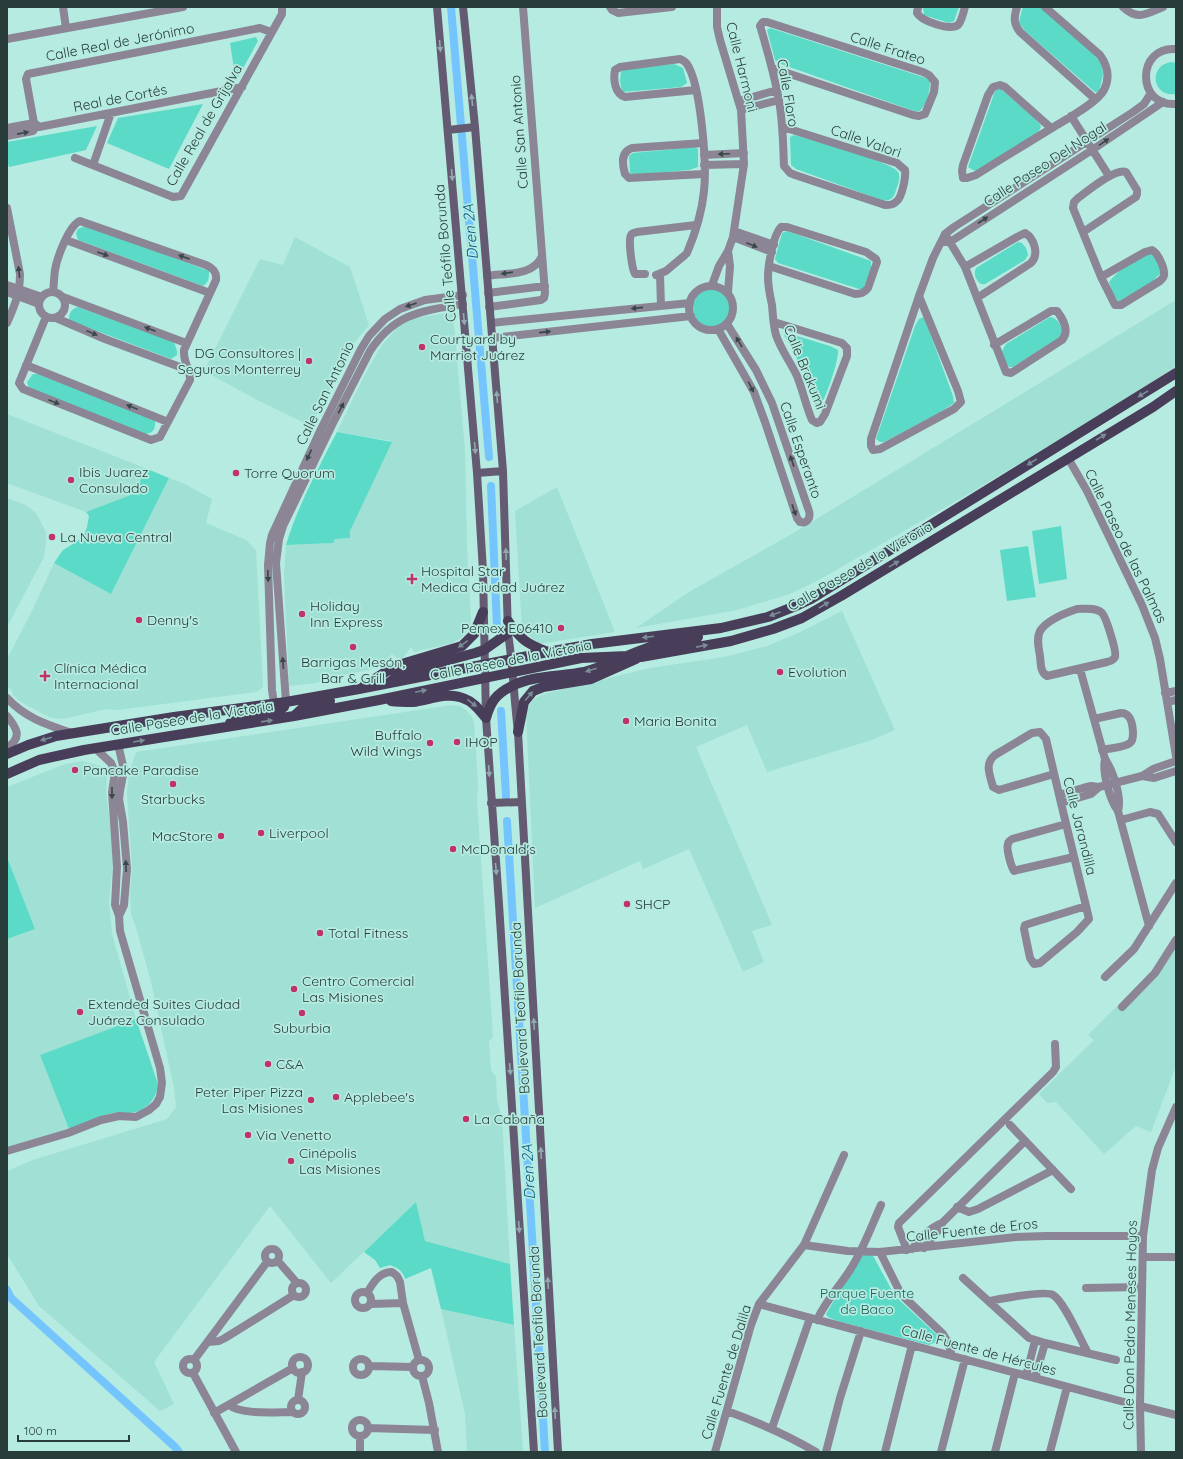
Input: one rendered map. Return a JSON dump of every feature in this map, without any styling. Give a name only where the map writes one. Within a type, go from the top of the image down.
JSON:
[{"type":"main road","name":"Calle Teófilo Borunda","points":[[437,7],[452,129],[462,295],[477,473],[483,571],[485,664]]},
{"type":"main road","points":[[463,7],[472,127],[487,276],[503,471],[508,633],[512,659]]},
{"type":"main road","points":[[452,129],[472,127]]},
{"type":"main road","name":"Calle Paseo de la Victoria","points":[[7,753],[42,740],[74,733],[174,716],[286,702],[359,690],[592,644],[721,628],[768,617],[798,605],[824,591],[1176,373]]},
{"type":"main road","points":[[1153,407],[1166,388],[1165,381]]},
{"type":"main road","name":"Calle Paseo de la Victoria","points":[[7,774],[39,760],[95,748],[294,716],[581,658],[628,656],[641,657],[731,641],[773,629],[802,618],[861,584],[1153,407],[1176,391]]},
{"type":"main road","points":[[477,473],[503,471]]},
{"type":"main road","points":[[861,584],[859,580],[860,576],[878,561],[879,556]]},
{"type":"main road","points":[[359,690],[387,671],[400,665],[462,646],[474,634],[483,612]]},
{"type":"main road","points":[[508,621],[523,640],[532,646],[548,652]]},
{"type":"main road","points":[[486,718],[490,704],[513,685],[532,680],[582,672],[608,664],[651,647],[699,637],[721,628]]},
{"type":"main road","points":[[294,716],[304,707],[374,692],[388,684],[400,674],[484,650],[508,633]]},
{"type":"main road","points":[[518,732],[524,702],[534,691],[543,687],[591,679],[641,657]]},
{"type":"main road","name":"Boulevard Teofilo Borunda","points":[[512,659],[518,732],[558,1452]]},
{"type":"main road","name":"Boulevard Teofilo Borunda","points":[[485,664],[486,718],[491,803],[500,904],[534,1452]]},
{"type":"main road","points":[[379,700],[405,702],[456,696],[466,699],[478,708],[486,718]]},
{"type":"main road","points":[[223,727],[234,720],[246,716],[279,710],[284,707],[286,702]]},
{"type":"main road","points":[[491,803],[521,802]]},
{"type":"street","points":[[63,7],[66,28]]},
{"type":"street","points":[[7,39],[180,7]]},
{"type":"street","name":"Calle Real de Grijalva","points":[[75,158],[173,197],[181,196],[282,14],[282,7]]},
{"type":"street","name":"Calle San Antonio","points":[[522,7],[545,286]]},
{"type":"street","points":[[610,7],[618,13],[672,7]]},
{"type":"street","name":"Calle Harmoni","points":[[712,285],[718,266],[728,251],[734,234],[744,164],[741,110],[720,40],[717,27],[717,7]]},
{"type":"street","points":[[918,7],[917,13],[921,18],[951,28],[957,26],[960,22],[965,7]]},
{"type":"street","points":[[1017,7],[1014,20],[1015,26],[1020,32],[1095,99]]},
{"type":"street","points":[[1045,7],[1091,46],[1106,63],[1108,76],[1104,89],[1095,99],[1071,116],[976,175],[963,178],[963,165],[988,95],[993,87],[1000,85],[1005,87],[1051,128]]},
{"type":"street","points":[[1122,7],[1131,14],[1140,16],[1162,7]]},
{"type":"street","name":"Calle Frateo","points":[[760,26],[763,22],[767,22],[923,72],[933,79],[935,87],[925,114],[919,116],[772,68]]},
{"type":"street","name":"Calle Floro","points":[[760,26],[779,100],[783,127],[784,166]]},
{"type":"street","name":"Calle Real de Jerónimo","points":[[35,124],[26,78],[28,74],[260,28],[271,32]]},
{"type":"street","points":[[1176,49],[1163,51],[1155,55],[1146,69],[1145,77],[1147,86],[1151,93],[1162,102],[1176,104]]},
{"type":"street","points":[[661,306],[658,275],[670,269],[686,254],[694,234],[704,190],[703,127],[696,90],[690,69],[686,62],[680,59],[620,67],[615,70],[614,74],[617,92],[625,97],[696,90]]},
{"type":"street","name":"Real de Cortés","points":[[7,128],[35,124],[39,127],[242,87]]},
{"type":"street","points":[[739,101],[777,90]]},
{"type":"street","name":"Calle Paseo Del Nogal","points":[[919,296],[958,391],[960,402],[954,409],[880,449],[875,450],[872,448],[872,439],[919,296],[933,258],[945,234],[1137,110],[1146,101],[1151,93]]},
{"type":"street","points":[[741,110],[779,100]]},
{"type":"street","name":"Calle Paseo Del Nogal","points":[[950,242],[1092,150],[1162,102]]},
{"type":"street","points":[[93,165],[111,113]]},
{"type":"street","points":[[1071,116],[1109,176]]},
{"type":"street","name":"Real de Cortés","points":[[7,136],[33,131],[35,124]]},
{"type":"street","name":"Calle Valori","points":[[783,127],[897,164],[905,170],[906,175],[899,199],[891,205],[885,205],[795,175],[790,173],[784,166]]},
{"type":"street","points":[[703,143],[632,148],[626,152],[623,158],[625,174],[630,178],[744,164]]},
{"type":"street","points":[[704,155],[744,153]]},
{"type":"street","points":[[1083,232],[1131,201],[1137,194],[1137,190],[1126,172],[1120,171],[1109,176],[1077,199],[1074,204],[1074,208],[1083,232],[1102,277],[1115,305],[1121,305],[1162,278],[1164,272],[1157,254],[1152,250],[1145,252],[1102,277]]},
{"type":"street","points":[[7,208],[20,274],[19,293],[7,323]]},
{"type":"street","points":[[46,317],[19,383],[23,390],[151,440],[160,437],[190,380],[183,356],[186,343],[216,280],[216,275],[213,268],[80,221],[74,224],[57,259],[53,292]]},
{"type":"street","points":[[644,274],[635,274],[632,268],[631,236],[637,232],[696,225]]},
{"type":"street","name":"Calle Brakumi","points":[[770,266],[855,294],[863,294],[868,288],[876,262],[874,256],[866,252],[783,226],[778,231],[773,249],[770,266],[768,279],[774,322],[777,338],[798,378],[812,420],[817,423],[820,422],[825,414],[847,356],[847,348],[842,343],[774,322]]},
{"type":"street","points":[[965,267],[1017,236],[1025,233],[1030,238],[1036,252],[1036,256],[1031,263],[976,298]]},
{"type":"street","points":[[734,234],[773,249]]},
{"type":"street","points":[[945,234],[965,267],[994,345],[1004,370],[1007,373],[1011,373],[1062,340],[1065,336],[1066,328],[1057,311],[1051,311],[994,345]]},
{"type":"street","points":[[66,240],[210,293]]},
{"type":"street","points":[[940,242],[950,242]]},
{"type":"street","name":"Calle Harmoni","points":[[728,251],[730,266],[728,292]]},
{"type":"street","points":[[487,276],[527,271],[536,265],[542,256]]},
{"type":"street","points":[[7,285],[19,293],[40,301]]},
{"type":"street","points":[[712,285],[728,292],[734,308],[732,316],[727,324],[718,329],[710,330],[702,328],[696,323],[689,310],[690,302],[696,292],[706,286],[712,285]]},
{"type":"street","points":[[488,293],[545,286],[545,295],[542,300],[489,307]]},
{"type":"street","points":[[7,292],[19,293]]},
{"type":"street","points":[[186,343],[53,292],[47,293],[40,301],[41,312],[46,317],[56,318],[105,339],[188,370]]},
{"type":"street","name":"Calle San Antonio","points":[[274,703],[268,565],[272,535],[321,429],[369,336],[385,319],[400,309],[425,300],[462,295]]},
{"type":"street","points":[[56,318],[63,314],[66,303],[63,297]]},
{"type":"street","points":[[491,323],[690,302]]},
{"type":"street","name":"Calle San Antonio","points":[[286,702],[276,563],[283,526],[332,425],[370,351],[378,340],[393,325],[412,315],[434,309],[463,304]]},
{"type":"street","points":[[492,338],[691,316]]},
{"type":"street","name":"Calle Esperanto","points":[[718,329],[754,392],[797,518],[800,522],[805,522],[808,520],[810,515],[767,392],[756,370],[727,324]]},
{"type":"street","points":[[26,365],[168,422]]},
{"type":"street","name":"Calle Paseo de las Palmas","points":[[1068,458],[1086,488],[1148,618],[1158,652],[1176,756]]},
{"type":"street","points":[[787,488],[799,483]]},
{"type":"street","points":[[1078,609],[1093,609],[1101,612],[1106,621],[1115,651],[1114,658],[1112,661],[1080,669],[1050,676],[1044,674],[1041,667],[1038,645],[1040,632],[1045,626],[1056,618],[1078,609]]},
{"type":"street","points":[[1080,669],[1102,750],[1110,768],[1114,804],[1118,811],[1149,926]]},
{"type":"street","points":[[1165,693],[1176,691]]},
{"type":"street","points":[[7,698],[23,712],[36,720],[74,733]]},
{"type":"street","points":[[1167,702],[1176,700]]},
{"type":"street","points":[[1094,719],[1121,713],[1130,718],[1134,738],[1132,742],[1102,750]]},
{"type":"street","points":[[7,716],[14,725],[17,736],[13,744],[8,747],[7,753]]},
{"type":"street","name":"Calle Jarandilla","points":[[1054,774],[998,790],[993,787],[988,768],[989,762],[992,758],[1032,733],[1040,732],[1046,739],[1054,774],[1086,906],[1089,919],[1077,932],[1040,963],[1034,964],[1032,962],[1024,929],[1025,925],[1086,906]]},
{"type":"street","points":[[118,744],[124,770],[119,799],[123,822],[127,869],[124,905],[119,916]]},
{"type":"street","points":[[7,1152],[68,1133],[101,1120],[119,1116],[136,1117],[153,1107],[160,1097],[162,1083],[160,1068],[120,931],[119,916],[115,905],[117,867],[112,785],[115,772],[111,763],[95,748]]},
{"type":"street","points":[[1060,799],[1086,787],[1099,787],[1142,776],[1153,769],[1176,762]]},
{"type":"street","points":[[1142,776],[1154,778],[1176,771]]},
{"type":"street","points":[[1120,820],[1150,812],[1158,814],[1176,842]]},
{"type":"street","points":[[1066,824],[1009,841],[1007,845],[1011,867],[1014,870],[1017,870],[1074,857]]},
{"type":"street","points":[[1105,977],[1134,949],[1176,884]]},
{"type":"street","points":[[1122,1007],[1155,973],[1176,940]]},
{"type":"street","points":[[942,1223],[936,1225],[910,1250],[898,1227],[898,1223],[1053,1072],[1056,1067],[1055,1044]]},
{"type":"street","name":"Calle Don Pedro Meneses Hoyos","points":[[1141,1452],[1140,1406],[1143,1236],[1152,1170],[1158,1148],[1176,1107]]},
{"type":"street","points":[[1010,1124],[1071,1189]]},
{"type":"street","points":[[924,1248],[940,1229],[942,1223],[1025,1141]]},
{"type":"street","name":"Calle Fuente de Dalila","points":[[715,1452],[751,1325],[759,1304],[804,1244],[844,1155]]},
{"type":"street","points":[[957,1208],[969,1212],[978,1209],[1053,1170]]},
{"type":"street","points":[[772,1428],[814,1319],[850,1270],[861,1250],[881,1205]]},
{"type":"street","name":"Calle Fuente de Eros","points":[[804,1244],[848,1251],[861,1250],[880,1252],[910,1250],[1016,1237],[1143,1236]]},
{"type":"street","points":[[267,1262],[265,1254],[268,1250],[273,1249],[279,1253],[278,1261],[297,1283],[302,1283],[305,1286],[306,1293],[300,1298],[294,1295],[292,1288],[297,1283]]},
{"type":"street","points":[[880,1252],[899,1290],[905,1298],[943,1334],[948,1342],[952,1356]]},
{"type":"street","points":[[1143,1257],[1176,1257]]},
{"type":"street","points":[[267,1262],[274,1264],[278,1261]]},
{"type":"street","points":[[194,1360],[267,1262]]},
{"type":"street","points":[[367,1293],[374,1282],[386,1272],[392,1272],[397,1276],[400,1282],[419,1360]]},
{"type":"street","points":[[963,1278],[1024,1334],[1035,1341],[1116,1360]]},
{"type":"street","points":[[1086,1288],[1142,1287]]},
{"type":"street","points":[[367,1293],[370,1298],[370,1304]]},
{"type":"street","points":[[367,1293],[359,1294],[355,1298],[355,1301],[360,1308],[366,1308],[370,1304],[404,1303]]},
{"type":"street","points":[[989,1301],[1044,1293],[1054,1295],[1062,1306],[1088,1353]]},
{"type":"street","points":[[208,1342],[219,1341],[225,1338],[294,1295]]},
{"type":"street","name":"Calle Fuente de Hércules","points":[[759,1304],[1124,1402]]},
{"type":"street","points":[[826,1452],[840,1398],[861,1332]]},
{"type":"street","points":[[1026,1376],[1035,1341]]},
{"type":"street","points":[[1035,1378],[1044,1343]]},
{"type":"street","points":[[885,1452],[912,1345]]},
{"type":"street","points":[[302,1357],[307,1360],[308,1365],[306,1370],[302,1372],[296,1372],[293,1368],[292,1363],[295,1358],[302,1357]]},
{"type":"street","points":[[188,1359],[194,1360],[197,1364],[197,1368],[193,1373],[186,1373],[183,1370],[182,1366],[188,1359]]},
{"type":"street","points":[[941,1452],[965,1359]]},
{"type":"street","points":[[413,1368],[415,1363],[419,1360]]},
{"type":"street","points":[[419,1360],[424,1361],[429,1366],[427,1373],[422,1376]]},
{"type":"street","points":[[370,1366],[413,1368]]},
{"type":"street","points":[[214,1413],[293,1368]]},
{"type":"street","points":[[413,1368],[416,1374],[422,1376]]},
{"type":"street","points":[[298,1400],[302,1372]]},
{"type":"street","points":[[193,1373],[236,1452]]},
{"type":"street","points":[[995,1452],[1015,1373]]},
{"type":"street","points":[[422,1376],[435,1430],[438,1452]]},
{"type":"street","points":[[1050,1452],[1067,1387]]},
{"type":"street","points":[[229,1405],[242,1411],[293,1412],[300,1414],[305,1410],[304,1403],[298,1400]]},
{"type":"street","points":[[293,1412],[291,1404],[298,1400]]},
{"type":"street","points":[[1140,1406],[1176,1415]]},
{"type":"street","points":[[727,1411],[772,1428],[816,1452]]},
{"type":"street","points":[[358,1421],[364,1421],[368,1428],[366,1434],[360,1436],[353,1432],[354,1424],[358,1421]]},
{"type":"street","points":[[368,1428],[435,1430]]},
{"type":"street","points":[[360,1436],[360,1452]]},
{"type":"shaded area","points":[[295,237],[350,267],[369,325],[351,347],[311,426],[259,401],[204,371],[260,259],[283,265]]},
{"type":"shaded area","points":[[1176,300],[1176,366],[1109,410],[960,499],[817,581],[790,594],[737,610],[636,628],[689,592],[790,535]]},
{"type":"shaded area","points":[[453,312],[465,450],[467,546],[471,619],[470,627],[461,638],[452,643],[414,652],[411,647],[402,659],[397,658],[392,654],[380,666],[368,670],[335,677],[316,683],[289,686],[284,575],[286,545],[332,543],[335,539],[350,538],[350,531],[391,441],[337,432],[365,374],[382,345],[397,328],[409,319]]},
{"type":"shaded area","points":[[7,414],[145,468],[136,493],[86,512],[7,483]]},
{"type":"shaded area","points":[[169,478],[183,483],[212,499],[206,523],[246,540],[256,550],[263,686],[256,692],[117,710],[106,709],[58,719],[49,717],[19,701],[7,686],[7,659],[32,611],[54,563],[111,594]]},
{"type":"shaded area","points":[[557,487],[615,632],[539,644],[522,629],[515,511]]},
{"type":"shaded area","points":[[7,498],[26,505],[36,513],[46,532],[46,542],[44,557],[7,627]]},
{"type":"shaded area","points":[[842,611],[895,730],[872,740],[767,772],[747,725],[696,747],[772,925],[752,931],[764,962],[743,972],[689,849],[643,869],[640,861],[535,908],[526,712],[535,698],[544,694],[650,668],[724,657],[767,646],[800,632]]},
{"type":"shaded area","points":[[452,705],[460,706],[466,710],[472,717],[474,723],[478,784],[477,801],[493,1037],[489,1041],[491,1070],[496,1077],[497,1100],[502,1118],[510,1264],[425,1241],[416,1202],[331,1283],[270,1206],[154,1362],[174,1404],[160,1411],[39,1306],[7,1254],[7,1171],[33,1160],[167,1119],[176,1107],[174,1088],[151,982],[135,924],[131,915],[130,894],[132,869],[127,793],[129,773],[136,752]]},
{"type":"shaded area","points":[[82,761],[101,766],[106,769],[106,792],[114,855],[109,900],[112,934],[136,1019],[40,1055],[69,1129],[7,1147],[7,939],[35,929],[7,857],[7,787],[65,764]]},
{"type":"shaded area","points":[[1176,943],[1176,1066],[1151,1132],[1136,1126],[1104,1154],[1056,1102],[1047,1103],[1039,1094],[1094,1040],[1088,1035],[1153,970]]},
{"type":"shaded area","points":[[441,1309],[514,1325],[523,1452],[467,1452],[465,1414]]},
{"type":"green space","points":[[923,7],[959,7],[954,21],[949,23],[924,15]]},
{"type":"green space","points":[[1023,7],[1040,7],[1094,54],[1102,64],[1103,75],[1099,92],[1095,92],[1025,31],[1019,23]]},
{"type":"green space","points":[[770,28],[926,78],[930,81],[930,85],[925,105],[920,111],[914,111],[781,64],[775,60],[767,30]]},
{"type":"green space","points":[[256,37],[258,41],[236,81],[230,43]]},
{"type":"green space","points":[[1171,62],[1176,63],[1176,94],[1168,94],[1162,91],[1158,87],[1156,81],[1158,69]]},
{"type":"green space","points":[[674,64],[683,68],[687,83],[681,87],[622,92],[620,81],[621,71]]},
{"type":"green space","points":[[1001,89],[1035,119],[1041,127],[1037,134],[975,171],[968,167],[994,94],[996,90]]},
{"type":"green space","points":[[203,104],[169,169],[107,143],[118,118]]},
{"type":"green space","points":[[97,126],[86,150],[9,167],[7,160],[7,142]]},
{"type":"green space","points":[[794,135],[850,151],[893,168],[898,172],[899,176],[893,196],[891,199],[884,201],[796,169],[791,165],[790,137]]},
{"type":"green space","points":[[695,147],[698,149],[698,167],[689,170],[634,175],[630,173],[629,156],[633,153]]},
{"type":"green space","points":[[87,225],[209,271],[208,281],[203,286],[78,240],[76,233],[78,229]]},
{"type":"green space","points":[[787,231],[871,261],[871,270],[863,289],[778,263],[775,259],[782,233]]},
{"type":"green space","points":[[1018,242],[1022,243],[1026,248],[1028,255],[1025,260],[985,284],[981,284],[976,279],[976,268]]},
{"type":"green space","points":[[1154,253],[1160,269],[1160,274],[1152,282],[1121,301],[1118,301],[1112,292],[1109,282],[1129,264],[1141,257]]},
{"type":"green space","points":[[708,289],[716,289],[728,298],[731,308],[728,318],[722,324],[716,327],[708,327],[696,318],[693,312],[693,304],[702,292]]},
{"type":"green space","points":[[78,307],[174,342],[177,355],[171,359],[71,321],[69,319],[70,313]]},
{"type":"green space","points":[[924,317],[953,396],[954,403],[939,413],[884,442],[880,442],[876,439],[915,326],[919,319]]},
{"type":"green space","points":[[1050,317],[1056,320],[1060,325],[1061,335],[1059,338],[1013,367],[1009,367],[1002,351],[1006,344]]},
{"type":"green space","points":[[787,333],[830,346],[838,350],[831,380],[824,398],[818,408],[816,407],[804,372],[784,335]]},
{"type":"green space","points":[[33,374],[38,374],[152,418],[155,421],[154,430],[151,433],[143,434],[29,388],[27,382]]},
{"type":"green space","points":[[337,432],[392,442],[350,531],[350,538],[335,539],[333,543],[286,545],[302,501]]},
{"type":"green space","points":[[145,468],[169,478],[111,594],[54,563],[63,550],[84,535],[89,516],[86,512],[136,493]]},
{"type":"green space","points":[[1061,526],[1067,579],[1039,584],[1032,531]]},
{"type":"green space","points":[[1028,546],[1036,597],[1007,601],[1000,550]]},
{"type":"green space","points":[[7,857],[35,929],[7,939]]},
{"type":"green space","points":[[136,1019],[158,1084],[153,1100],[141,1110],[130,1113],[108,1114],[69,1129],[40,1055]]},
{"type":"green space","points":[[416,1202],[425,1241],[510,1264],[514,1325],[441,1309],[431,1268],[405,1279],[403,1274],[398,1269],[390,1265],[380,1268],[375,1260],[364,1252]]},
{"type":"green space","name":"Parque Fuente de Baco","points":[[866,1253],[872,1254],[895,1296],[938,1336],[936,1342],[929,1345],[837,1321],[828,1317],[826,1314],[860,1257]]},
{"type":"waterway","name":"Dren 2A","points":[[451,7],[489,457]]},
{"type":"waterway","name":"Dren 2A","points":[[491,486],[497,627]]},
{"type":"waterway","name":"Dren 2A","points":[[501,711],[506,796]]},
{"type":"waterway","name":"Dren 2A","points":[[507,821],[545,1452]]},
{"type":"waterway","points":[[7,1290],[11,1298],[179,1452]]},
{"type":"place","name":"Courtyard by Marriot Juárez","points":[[422,347]]},
{"type":"place","name":"DG Consultores | Seguros Monterrey","points":[[309,361]]},
{"type":"place","name":"Torre Quorum","points":[[236,473]]},
{"type":"place","name":"Ibis Juarez Consulado","points":[[71,480]]},
{"type":"place","name":"La Nueva Central","points":[[52,537]]},
{"type":"place","name":"Hospital Star Medica Ciudad Juárez","points":[[412,579]]},
{"type":"place","name":"Holiday Inn Express","points":[[302,614]]},
{"type":"place","name":"Denny's","points":[[139,620]]},
{"type":"place","name":"Pemex E06410","points":[[561,628]]},
{"type":"place","name":"Barrigas Mesón, Bar & Grill","points":[[353,647]]},
{"type":"place","name":"Evolution","points":[[780,672]]},
{"type":"place","name":"Clínica Médica Internacional","points":[[45,676]]},
{"type":"place","name":"Maria Bonita","points":[[626,721]]},
{"type":"place","name":"IHOP","points":[[457,742]]},
{"type":"place","name":"Buffalo Wild Wings","points":[[430,743]]},
{"type":"place","name":"Pancake Paradise","points":[[75,770]]},
{"type":"place","name":"Starbucks","points":[[173,784]]},
{"type":"place","name":"Liverpool","points":[[261,833]]},
{"type":"place","name":"MacStore","points":[[221,836]]},
{"type":"place","name":"McDonald's","points":[[453,849]]},
{"type":"place","name":"SHCP","points":[[627,904]]},
{"type":"place","name":"Total Fitness","points":[[320,933]]},
{"type":"place","name":"Centro Comercial Las Misiones","points":[[294,989]]},
{"type":"place","name":"Extended Suites Ciudad Juárez Consulado","points":[[80,1012]]},
{"type":"place","name":"Suburbia","points":[[302,1013]]},
{"type":"place","name":"C&A","points":[[268,1064]]},
{"type":"place","name":"Applebee's","points":[[336,1097]]},
{"type":"place","name":"Peter Piper Pizza Las Misiones","points":[[311,1100]]},
{"type":"place","name":"La Cabaña","points":[[466,1119]]},
{"type":"place","name":"Via Venetto","points":[[248,1135]]},
{"type":"place","name":"Cinépolis Las Misiones","points":[[291,1161]]}]
